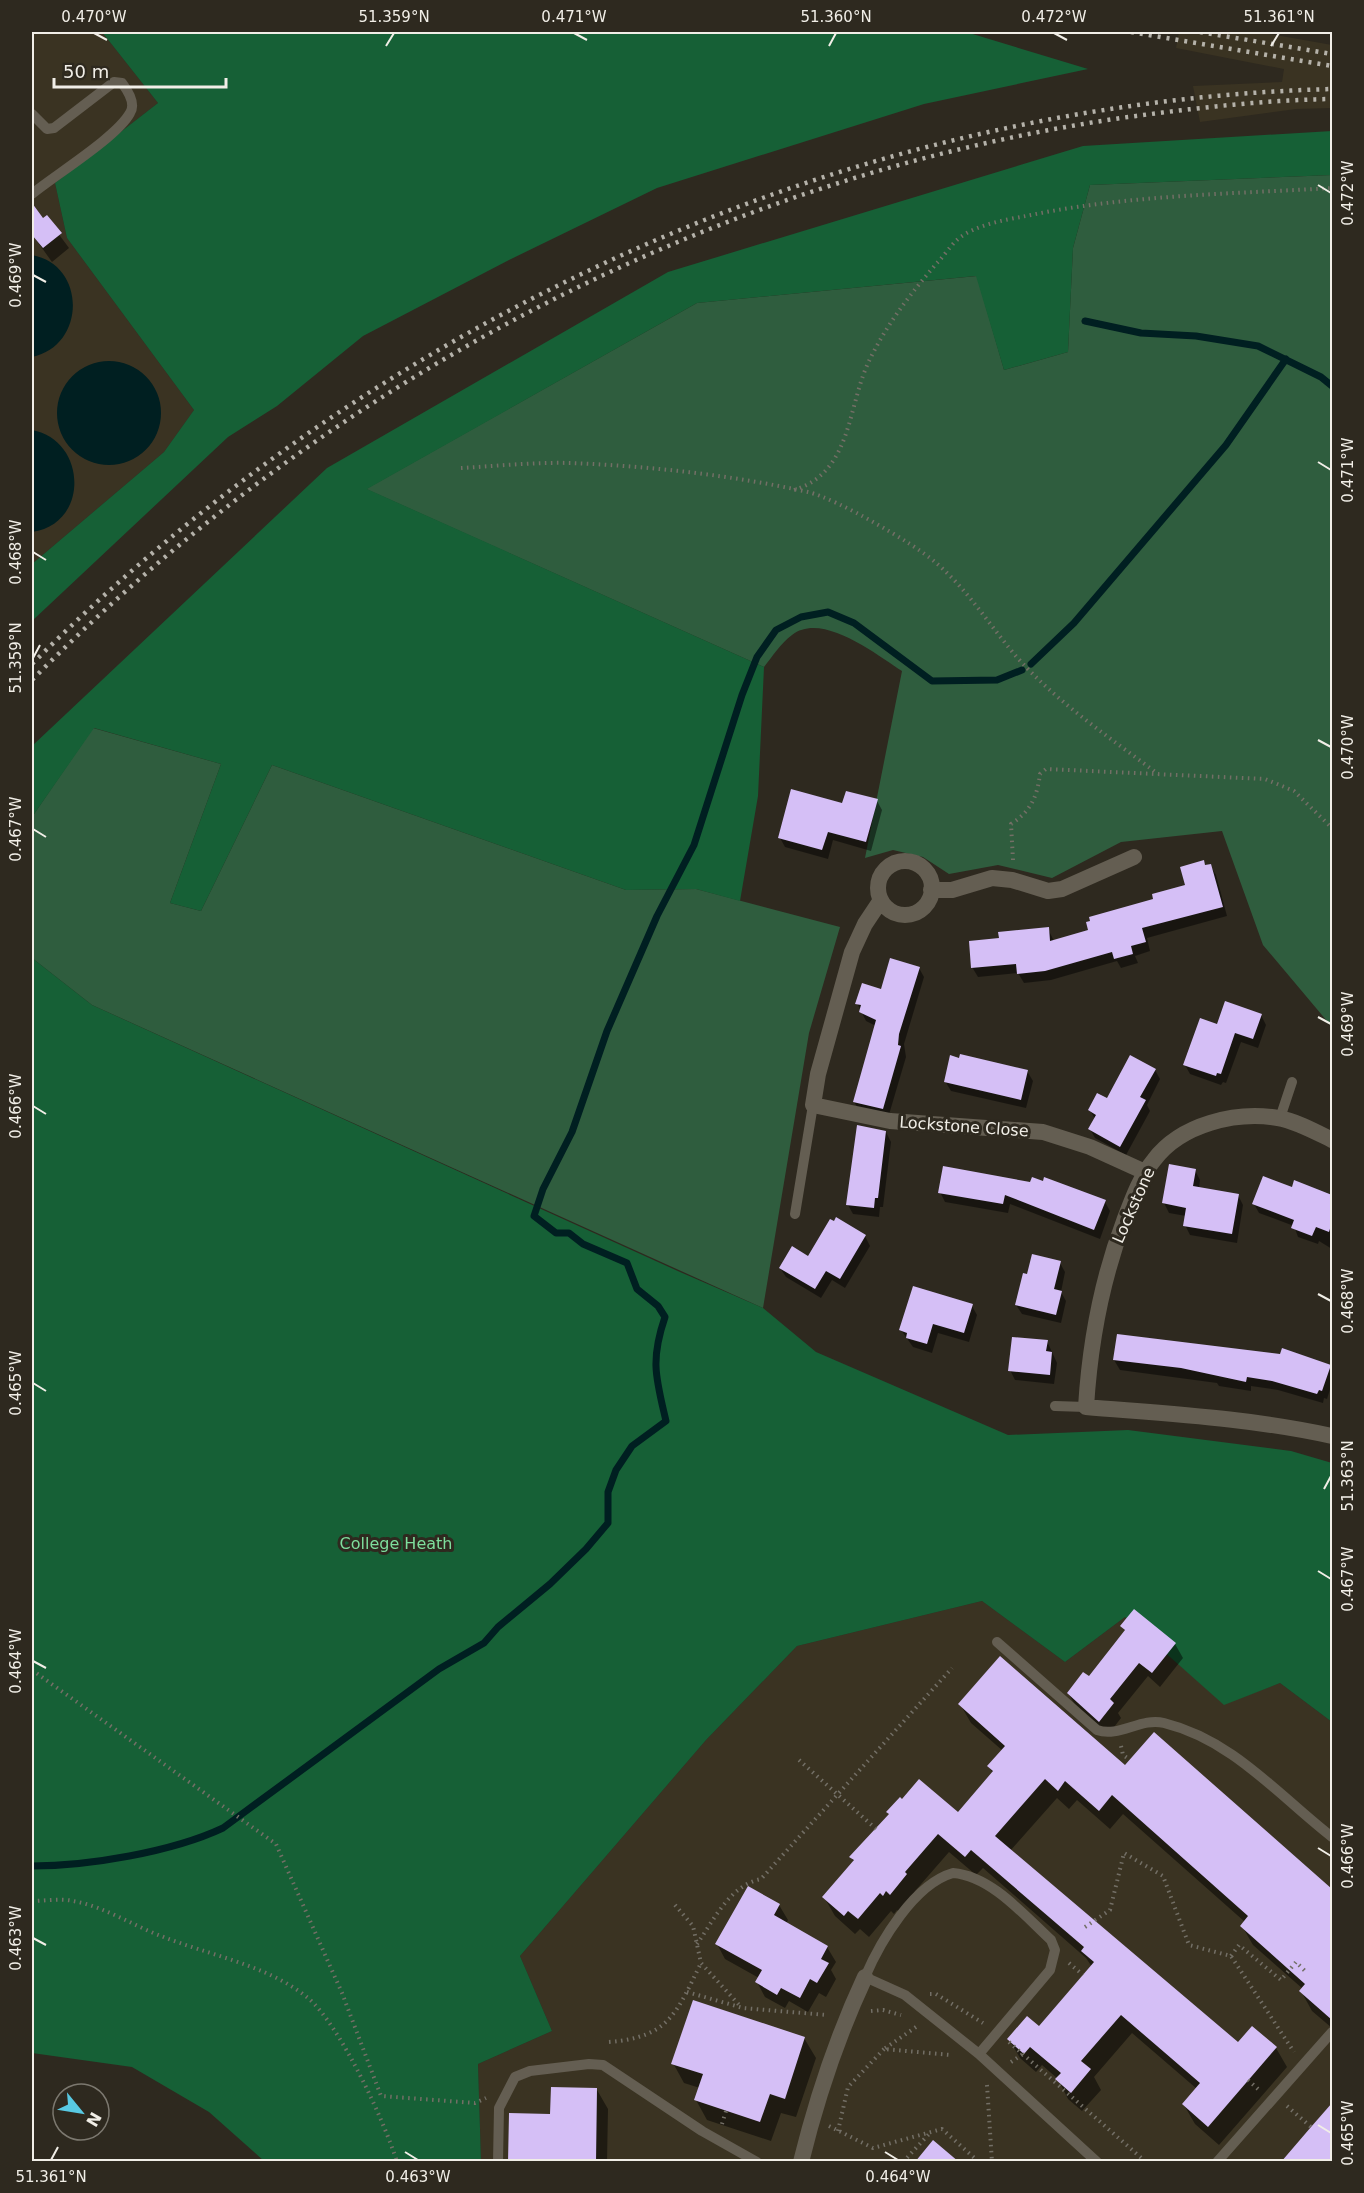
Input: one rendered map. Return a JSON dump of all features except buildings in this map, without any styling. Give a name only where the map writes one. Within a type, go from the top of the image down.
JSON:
[{"type":"street","points":[[931,890],[952,890],[992,878],[1012,880],[1040,889],[1062,889],[1134,857]]},
{"type":"street","points":[[904,861],[913,862],[927,873],[931,890],[924,906],[909,914],[893,912],[881,900],[878,891],[882,874],[887,867],[904,861]]},
{"type":"street","points":[[813,1105],[818,1074],[852,952],[865,924],[881,900]]},
{"type":"street","name":"Lockstone Close","points":[[813,1105],[890,1121],[1043,1132],[1090,1147],[1145,1172]]},
{"type":"street","name":"Lockstone","points":[[1086,1407],[1096,1313],[1112,1254],[1145,1172],[1164,1149],[1183,1135],[1208,1124],[1235,1117],[1280,1119],[1332,1140]]},
{"type":"street","points":[[1086,1407],[1197,1414],[1276,1424],[1332,1436]]},
{"type":"street","points":[[801,2162],[821,2085],[846,2016],[865,1977]]},
{"type":"lane","points":[[32,114],[47,129],[54,128],[114,82],[122,83],[132,105],[131,113],[111,133],[33,190]]},
{"type":"lane","points":[[1280,1119],[1292,1082]]},
{"type":"lane","points":[[795,1214],[813,1105]]},
{"type":"lane","points":[[1055,1406],[1086,1407]]},
{"type":"lane","points":[[997,1642],[1097,1730],[1115,1731],[1143,1723],[1160,1722],[1217,1743],[1244,1761],[1332,1838]]},
{"type":"lane","points":[[979,2054],[1050,1970],[1055,1950],[1051,1940],[990,1887],[971,1877],[952,1873],[945,1875],[926,1890],[896,1919],[877,1950],[865,1977],[905,1995],[979,2054],[1097,2162]]},
{"type":"lane","points":[[1217,2162],[1332,2032]]},
{"type":"lane","points":[[498,2162],[498,2108],[515,2077],[530,2071],[589,2064],[603,2065],[702,2131],[757,2162]]},
{"type":"path","points":[[792,490],[806,486],[823,475],[835,460],[852,418],[868,362],[893,317],[958,239],[983,226],[1109,201],[1332,188]]},
{"type":"path","points":[[461,468],[568,463],[660,470],[760,482],[810,493],[858,514],[935,561],[975,601],[1016,655],[1033,672],[1082,716],[1158,774]]},
{"type":"path","points":[[1012,880],[1011,824],[1023,816],[1038,796],[1040,774],[1046,769],[1265,779],[1294,791],[1332,828]]},
{"type":"path","points":[[697,1944],[726,1902],[750,1881],[761,1879],[952,1668]]},
{"type":"path","points":[[32,1670],[276,1844],[342,1993],[381,2096],[475,2103],[509,2086]]},
{"type":"path","points":[[799,1760],[876,1829]]},
{"type":"path","points":[[1085,1927],[1110,1910],[1124,1853],[1163,1876],[1190,1945],[1231,1956],[1303,2065]]},
{"type":"path","points":[[32,1901],[70,1900],[84,1903],[144,1930],[257,1971],[308,1998],[329,2022],[359,2074],[390,2141],[397,2162]]},
{"type":"path","points":[[675,1905],[693,1926],[701,1963],[743,2008]]},
{"type":"path","points":[[1231,1956],[1239,1945],[1281,1980],[1296,1962],[1307,1973]]},
{"type":"path","points":[[609,2042],[631,2041],[663,2027],[687,1992],[701,1963]]},
{"type":"path","points":[[687,1992],[743,2008],[846,2016]]},
{"type":"path","points":[[905,1995],[936,1994],[998,2032],[1146,2162]]},
{"type":"path","points":[[867,2012],[883,2010],[900,2014],[925,2034]]},
{"type":"path","points":[[838,2131],[848,2087],[884,2049],[916,2027]]},
{"type":"path","points":[[942,2048],[960,2062]]},
{"type":"path","points":[[884,2049],[951,2055]]},
{"type":"path","points":[[992,2162],[987,2084],[997,2072]]},
{"type":"path","points":[[978,2077],[987,2084]]},
{"type":"path","points":[[1275,2096],[1311,2127]]},
{"type":"path","points":[[820,2122],[873,2148],[942,2129],[980,2162]]},
{"type":"path","points":[[903,2162],[931,2132]]},
{"type":"shaded area","points":[[32,32],[102,32],[158,103],[55,183],[67,238],[194,410],[164,452],[32,564]]},
{"type":"shaded area","points":[[1179,32],[1258,32],[1332,45],[1332,108],[1296,109],[1200,122],[1193,86],[1282,82],[1284,69],[1176,48]]},
{"type":"shaded area","points":[[982,1601],[1065,1662],[1125,1617],[1224,1704],[1280,1683],[1332,1722],[1332,2161],[481,2161],[478,2064],[552,2031],[520,1956],[706,1740],[797,1646]]},
{"type":"green space","points":[[102,32],[966,32],[1088,69],[924,104],[657,188],[509,260],[363,336],[277,406],[228,437],[32,621],[32,564],[164,452],[194,410],[67,238],[55,183],[158,103]]},
{"type":"green space","points":[[1332,131],[1332,175],[1090,185],[1073,248],[1068,352],[1004,370],[976,276],[697,303],[367,489],[764,667],[758,796],[740,901],[696,889],[626,890],[272,765],[201,911],[170,903],[221,764],[94,728],[32,817],[32,746],[327,468],[668,272],[1083,146]]},
{"type":"green space","points":[[1332,175],[1332,1027],[1263,945],[1222,831],[1121,842],[1052,878],[998,865],[949,874],[923,857],[893,850],[865,858],[902,671],[849,638],[818,628],[804,629],[792,635],[764,667],[366,489],[697,303],[977,276],[1004,370],[1068,352],[1073,248],[1090,185]]},
{"type":"green space","points":[[93,728],[221,764],[170,903],[201,911],[272,765],[626,890],[696,889],[840,927],[809,1033],[763,1308],[92,1005],[32,958],[32,817]]},
{"type":"green space","name":"College Heath","points":[[32,958],[92,1005],[763,1308],[816,1352],[1008,1435],[1128,1430],[1291,1451],[1332,1463],[1332,1722],[1280,1683],[1224,1705],[1125,1617],[1065,1662],[982,1601],[797,1646],[706,1740],[520,1956],[552,2031],[478,2064],[481,2161],[264,2161],[209,2112],[132,2067],[32,2053]]},
{"type":"water","points":[[32,255],[50,262],[63,274],[70,289],[73,306],[70,323],[63,338],[50,350],[32,357]]},
{"type":"water","points":[[109,361],[129,365],[138,370],[152,384],[157,393],[161,413],[157,433],[152,442],[138,456],[129,461],[109,465],[89,461],[80,456],[66,442],[61,433],[57,413],[61,393],[66,384],[80,370],[89,365]]},
{"type":"water","points":[[32,430],[50,437],[63,449],[71,465],[74,482],[72,499],[64,514],[51,526],[32,532]]},
{"type":"waterway","points":[[1085,321],[1141,333],[1196,336],[1258,346],[1321,377],[1332,386]]},
{"type":"waterway","points":[[1031,664],[1074,623],[1226,445],[1286,359]]},
{"type":"waterway","points":[[32,1866],[104,1860],[155,1851],[223,1828],[439,1669],[484,1643],[498,1627],[550,1584],[586,1549],[608,1523],[608,1492],[616,1470],[632,1446],[666,1421],[656,1369],[657,1346],[665,1317],[658,1306],[637,1289],[627,1263],[583,1244],[569,1233],[556,1233],[534,1216],[543,1189],[572,1132],[607,1031],[657,916],[694,845],[742,695],[757,657],[776,630],[801,617],[828,612],[854,623],[932,681],[997,680],[1022,670]]},
{"type":"railway","points":[[1131,32],[1332,66]]},
{"type":"railway","points":[[1200,32],[1332,54]]},
{"type":"railway","points":[[32,664],[167,541],[312,431],[466,334],[628,252],[797,186],[971,136],[1150,103],[1332,89]]},
{"type":"railway","points":[[32,680],[146,573],[269,475],[398,387],[534,309],[676,243],[823,188],[974,146],[1128,117],[1230,105],[1332,99]]}]
